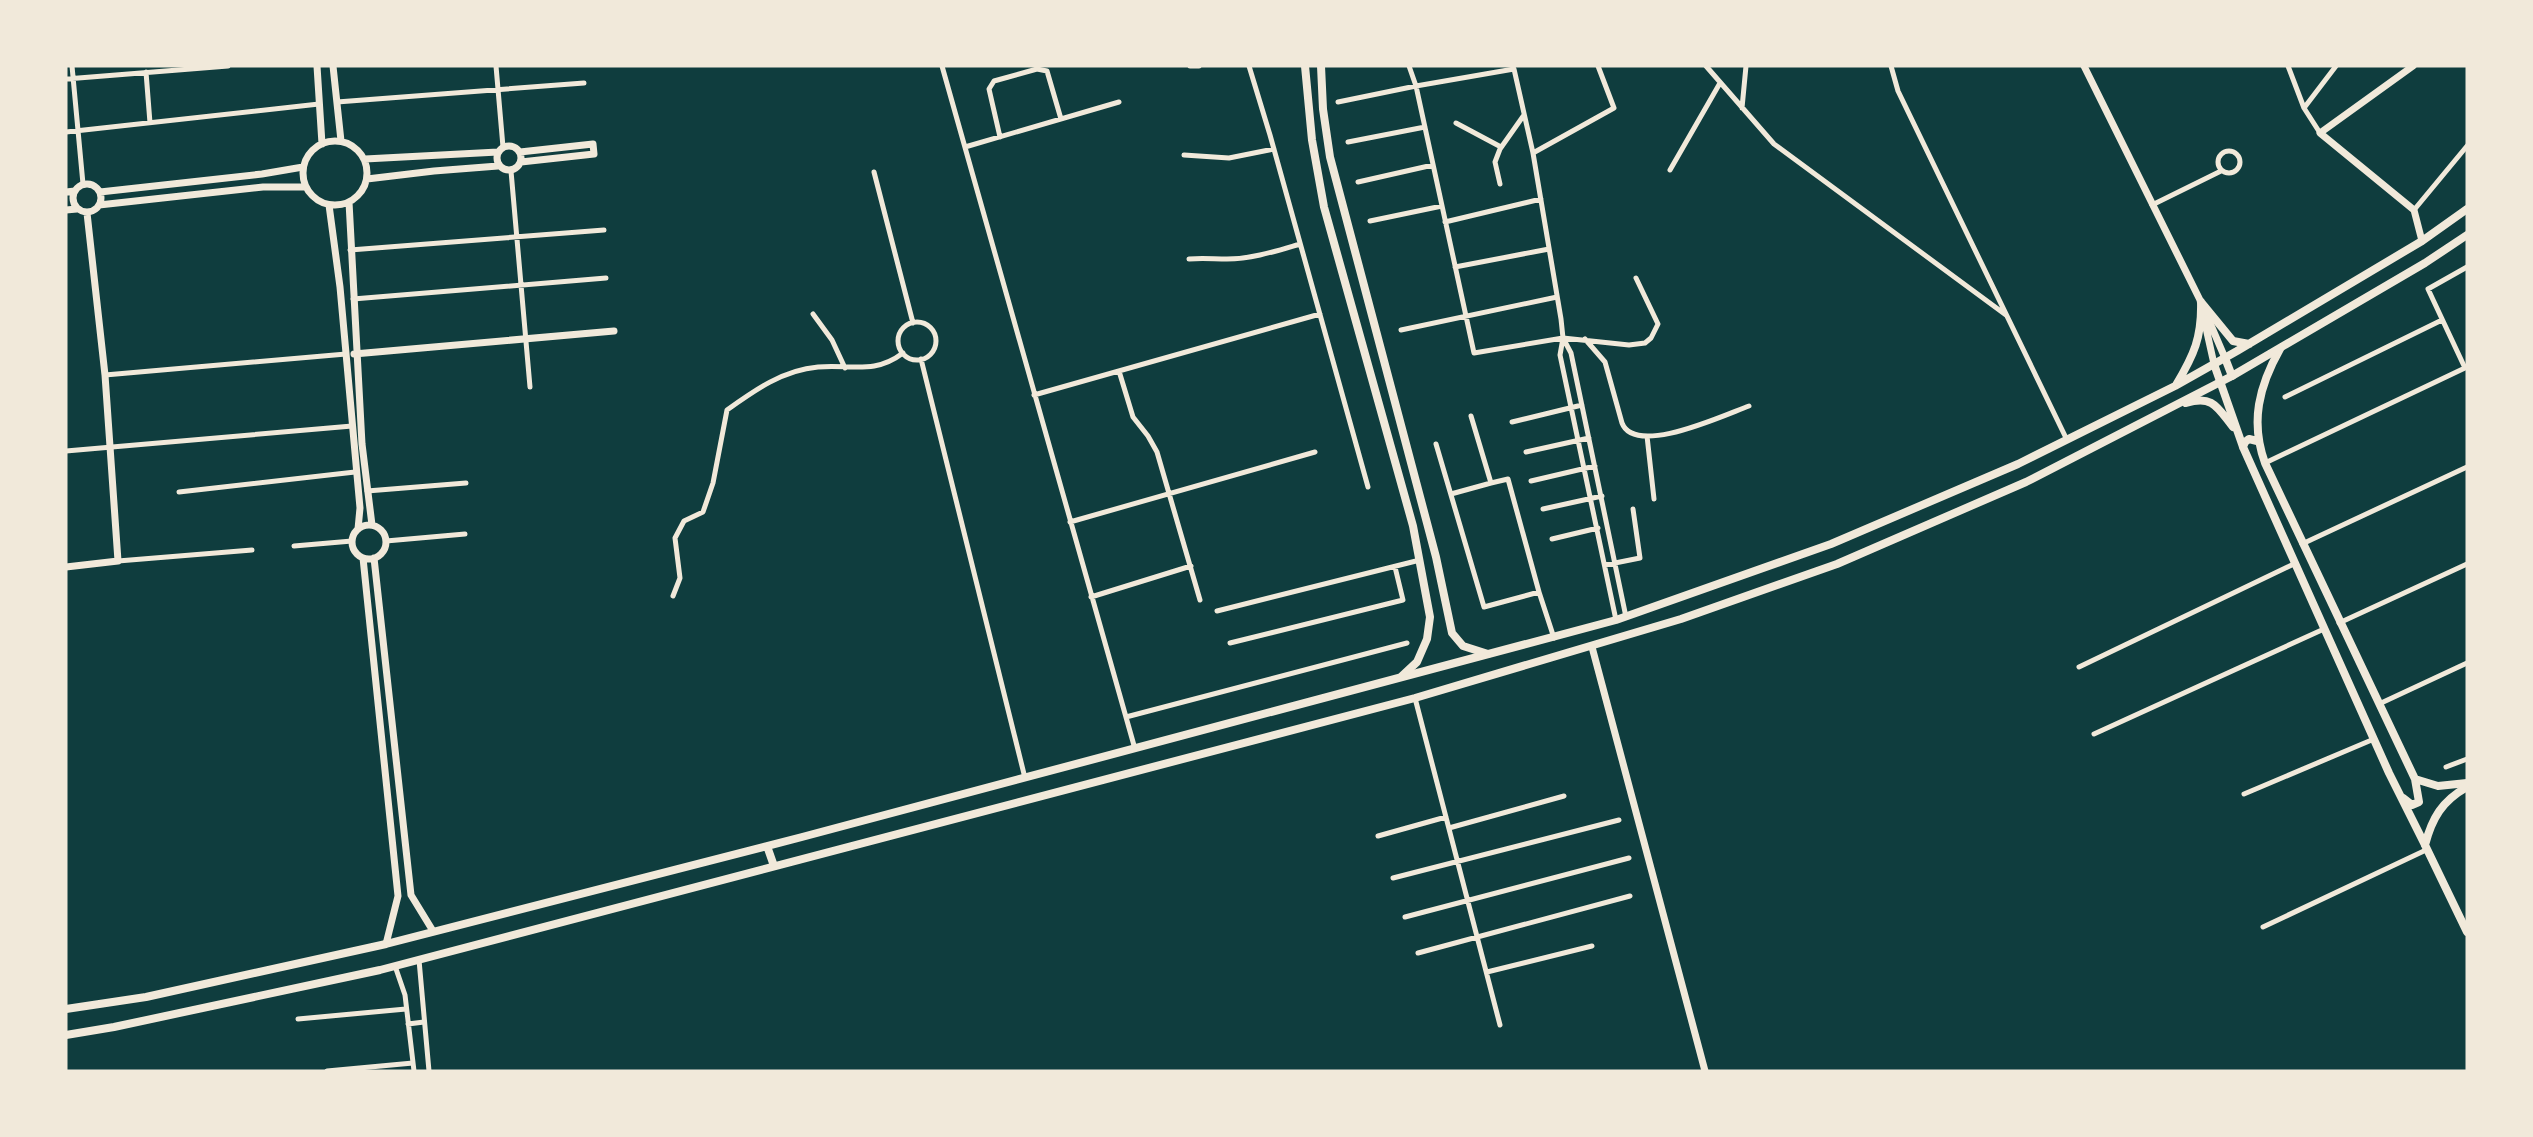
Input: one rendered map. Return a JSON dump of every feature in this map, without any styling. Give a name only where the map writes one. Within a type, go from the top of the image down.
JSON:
[{"type":"main road","points":[[1305,66],[1312,140],[1324,207],[1420,560],[1431,617],[1427,639],[1417,662],[1396,680]]},
{"type":"main road","points":[[1321,66],[1329,157],[1436,557],[1452,633],[1463,646],[1493,654]]},
{"type":"main road","points":[[66,1010],[146,997],[386,944],[1025,778],[1626,617],[1831,544],[2018,464],[2175,386],[2225,358],[2422,241],[2467,209]]},
{"type":"main road","points":[[66,1035],[114,1027],[419,960],[1414,698],[1593,647],[1681,619],[1837,564],[2026,482],[2232,376],[2425,263],[2467,235]]},
{"type":"main road","points":[[2201,302],[2233,341],[2249,344]]},
{"type":"main road","points":[[2175,386],[2191,361],[2198,342],[2201,302]]},
{"type":"main road","points":[[2280,349],[2261,393],[2257,441],[2302,544],[2415,779],[2419,795],[2418,803],[2409,804],[2400,795]]},
{"type":"main road","points":[[2225,358],[2232,376]]},
{"type":"main road","points":[[2214,364],[2243,447],[2374,739],[2464,921],[2467,933]]},
{"type":"main road","points":[[2175,406],[2198,399],[2209,401],[2218,407],[2236,431]]},
{"type":"main road","points":[[2243,447],[2247,440],[2252,438],[2257,441]]},
{"type":"main road","points":[[1420,560],[1436,557]]},
{"type":"main road","points":[[2415,779],[2438,786],[2467,785]]},
{"type":"main road","points":[[2426,848],[2435,816],[2448,800],[2467,785]]},
{"type":"main road","points":[[767,846],[774,866]]},
{"type":"street","points":[[72,66],[83,184]]},
{"type":"street","points":[[66,79],[228,66]]},
{"type":"street","points":[[317,66],[321,144]]},
{"type":"street","points":[[333,66],[341,141]]},
{"type":"street","points":[[496,66],[500,150],[496,159],[498,166]]},
{"type":"street","points":[[942,66],[1135,748]]},
{"type":"street","points":[[1190,66],[1199,66]]},
{"type":"street","points":[[1249,66],[1368,487]]},
{"type":"street","points":[[1409,66],[1416,86],[1474,353],[1563,338],[1629,345],[1645,343],[1651,338],[1658,324],[1636,278]]},
{"type":"street","points":[[1533,153],[1614,108],[1598,66]]},
{"type":"street","points":[[1706,66],[1774,144],[2007,315]]},
{"type":"street","points":[[1742,108],[1746,66]]},
{"type":"street","points":[[1891,66],[1898,91],[2067,440]]},
{"type":"street","points":[[2084,66],[2201,302],[2225,358]]},
{"type":"street","points":[[2288,66],[2304,108],[2320,133],[2414,210],[2422,241]]},
{"type":"street","points":[[2304,108],[2336,66]]},
{"type":"street","points":[[2320,133],[2413,66]]},
{"type":"street","points":[[1338,102],[1514,68],[1533,153],[1557,297],[1563,338],[1560,355],[1616,620]]},
{"type":"street","points":[[1000,137],[989,89],[993,81],[1037,69],[1047,71],[1061,119]]},
{"type":"street","points":[[146,72],[150,123]]},
{"type":"street","points":[[337,102],[584,83]]},
{"type":"street","points":[[1670,170],[1720,83]]},
{"type":"street","points":[[965,147],[1119,102]]},
{"type":"street","points":[[66,132],[319,104]]},
{"type":"street","points":[[1500,184],[1495,162],[1501,147],[1524,115]]},
{"type":"street","points":[[1456,123],[1501,147]]},
{"type":"street","points":[[1348,142],[1425,127]]},
{"type":"street","points":[[341,141],[351,145],[365,159],[367,179],[364,189],[349,202],[329,205],[311,195],[306,187],[303,167],[307,157],[321,144],[341,141]]},
{"type":"street","points":[[520,152],[593,144],[594,154],[521,162]]},
{"type":"street","points":[[2414,210],[2467,146]]},
{"type":"street","points":[[365,159],[433,156],[515,147],[520,152],[521,162],[511,171],[498,166],[367,179]]},
{"type":"street","points":[[1184,155],[1229,158],[1274,149]]},
{"type":"street","points":[[2152,205],[2222,171],[2232,173],[2238,168],[2240,158],[2235,152],[2227,150],[2218,157],[2217,164],[2222,171]]},
{"type":"street","points":[[433,156],[434,171]]},
{"type":"street","points":[[1358,182],[1433,165]]},
{"type":"street","points":[[100,192],[303,167]]},
{"type":"street","points":[[511,171],[530,387]]},
{"type":"street","points":[[874,172],[912,323]]},
{"type":"street","points":[[222,178],[224,192]]},
{"type":"street","points":[[66,192],[75,191],[83,184],[93,185],[100,192],[102,202],[96,210],[87,213],[78,209],[66,210]]},
{"type":"street","points":[[163,184],[165,198]]},
{"type":"street","points":[[99,205],[263,187],[306,187]]},
{"type":"street","points":[[75,191],[73,200],[78,209]]},
{"type":"street","points":[[1445,222],[1541,200]]},
{"type":"street","points":[[349,202],[356,354],[367,491],[372,525],[384,534],[386,541],[385,548],[374,558],[363,558]]},
{"type":"street","points":[[329,205],[340,288],[360,508],[358,529],[352,541],[353,548],[363,558],[398,896],[386,944]]},
{"type":"street","points":[[1370,221],[1442,206]]},
{"type":"street","points":[[87,213],[105,375],[118,561]]},
{"type":"street","points":[[350,250],[604,230]]},
{"type":"street","points":[[1189,259],[1256,256],[1300,244]]},
{"type":"street","points":[[1455,267],[1549,249]]},
{"type":"street","points":[[2265,463],[2466,367],[2428,289],[2467,267]]},
{"type":"street","points":[[353,299],[606,278]]},
{"type":"street","points":[[340,288],[352,286]]},
{"type":"street","points":[[1401,330],[1557,297]]},
{"type":"street","points":[[2201,302],[2214,364]]},
{"type":"street","points":[[813,314],[832,340],[845,368]]},
{"type":"street","points":[[1034,395],[1320,314]]},
{"type":"street","points":[[2285,397],[2442,320]]},
{"type":"street","points":[[918,322],[929,327],[935,337],[931,353],[921,359],[908,357],[903,353],[898,342],[899,335],[907,325],[912,323],[918,322]]},
{"type":"street","points":[[105,375],[614,331]]},
{"type":"street","points":[[1563,338],[1571,353],[1626,617]]},
{"type":"street","points":[[1585,339],[1605,362],[1624,428],[1634,435],[1647,436],[1695,426],[1749,406]]},
{"type":"street","points":[[674,596],[680,578],[675,538],[684,520],[703,512],[713,483],[727,410],[764,384],[783,375],[818,367],[870,368],[891,362],[903,353]]},
{"type":"street","points":[[921,359],[1025,778]]},
{"type":"street","points":[[1119,371],[1130,411],[1153,443],[1200,600]]},
{"type":"street","points":[[1512,422],[1582,405]]},
{"type":"street","points":[[1471,416],[1491,483]]},
{"type":"street","points":[[66,451],[352,426]]},
{"type":"street","points":[[1647,436],[1654,499]]},
{"type":"street","points":[[1526,452],[1589,438]]},
{"type":"street","points":[[1436,444],[1484,607],[1539,592]]},
{"type":"street","points":[[1070,522],[1315,452]]},
{"type":"street","points":[[1532,481],[1595,466]]},
{"type":"street","points":[[2302,544],[2467,466]]},
{"type":"street","points":[[179,492],[356,472]]},
{"type":"street","points":[[1451,494],[1509,479],[1539,592],[1554,638]]},
{"type":"street","points":[[367,491],[466,483]]},
{"type":"street","points":[[1543,509],[1602,496]]},
{"type":"street","points":[[1605,565],[1640,558],[1633,509]]},
{"type":"street","points":[[358,529],[372,525]]},
{"type":"street","points":[[1552,538],[1598,528]]},
{"type":"street","points":[[386,541],[465,534]]},
{"type":"street","points":[[294,546],[352,541]]},
{"type":"street","points":[[66,567],[252,550]]},
{"type":"street","points":[[374,558],[411,895],[433,931]]},
{"type":"street","points":[[1217,611],[1420,560]]},
{"type":"street","points":[[2079,667],[2296,563]]},
{"type":"street","points":[[2339,623],[2467,564]]},
{"type":"street","points":[[1091,597],[1191,566]]},
{"type":"street","points":[[1230,643],[1403,600],[1395,567]]},
{"type":"street","points":[[2094,734],[2324,629]]},
{"type":"street","points":[[372,639],[384,638]]},
{"type":"street","points":[[1126,717],[1407,644]]},
{"type":"street","points":[[1593,647],[1705,1071]]},
{"type":"street","points":[[2379,704],[2467,663]]},
{"type":"street","points":[[1414,698],[1500,1025]]},
{"type":"street","points":[[2244,794],[2374,739]]},
{"type":"street","points":[[384,758],[397,758]]},
{"type":"street","points":[[2446,767],[2467,759]]},
{"type":"street","points":[[1449,828],[1564,796]]},
{"type":"street","points":[[1378,836],[1446,817]]},
{"type":"street","points":[[1393,878],[1619,820]]},
{"type":"street","points":[[393,844],[405,844]]},
{"type":"street","points":[[2262,927],[2426,848]]},
{"type":"street","points":[[1405,917],[1629,858]]},
{"type":"street","points":[[1418,953],[1630,896]]},
{"type":"street","points":[[1486,972],[1592,946]]},
{"type":"street","points":[[419,960],[429,1071]]},
{"type":"street","points":[[395,966],[405,995],[414,1071]]},
{"type":"street","points":[[298,1019],[406,1009]]},
{"type":"street","points":[[408,1024],[424,1022]]},
{"type":"street","points":[[327,1071],[413,1063]]}]
